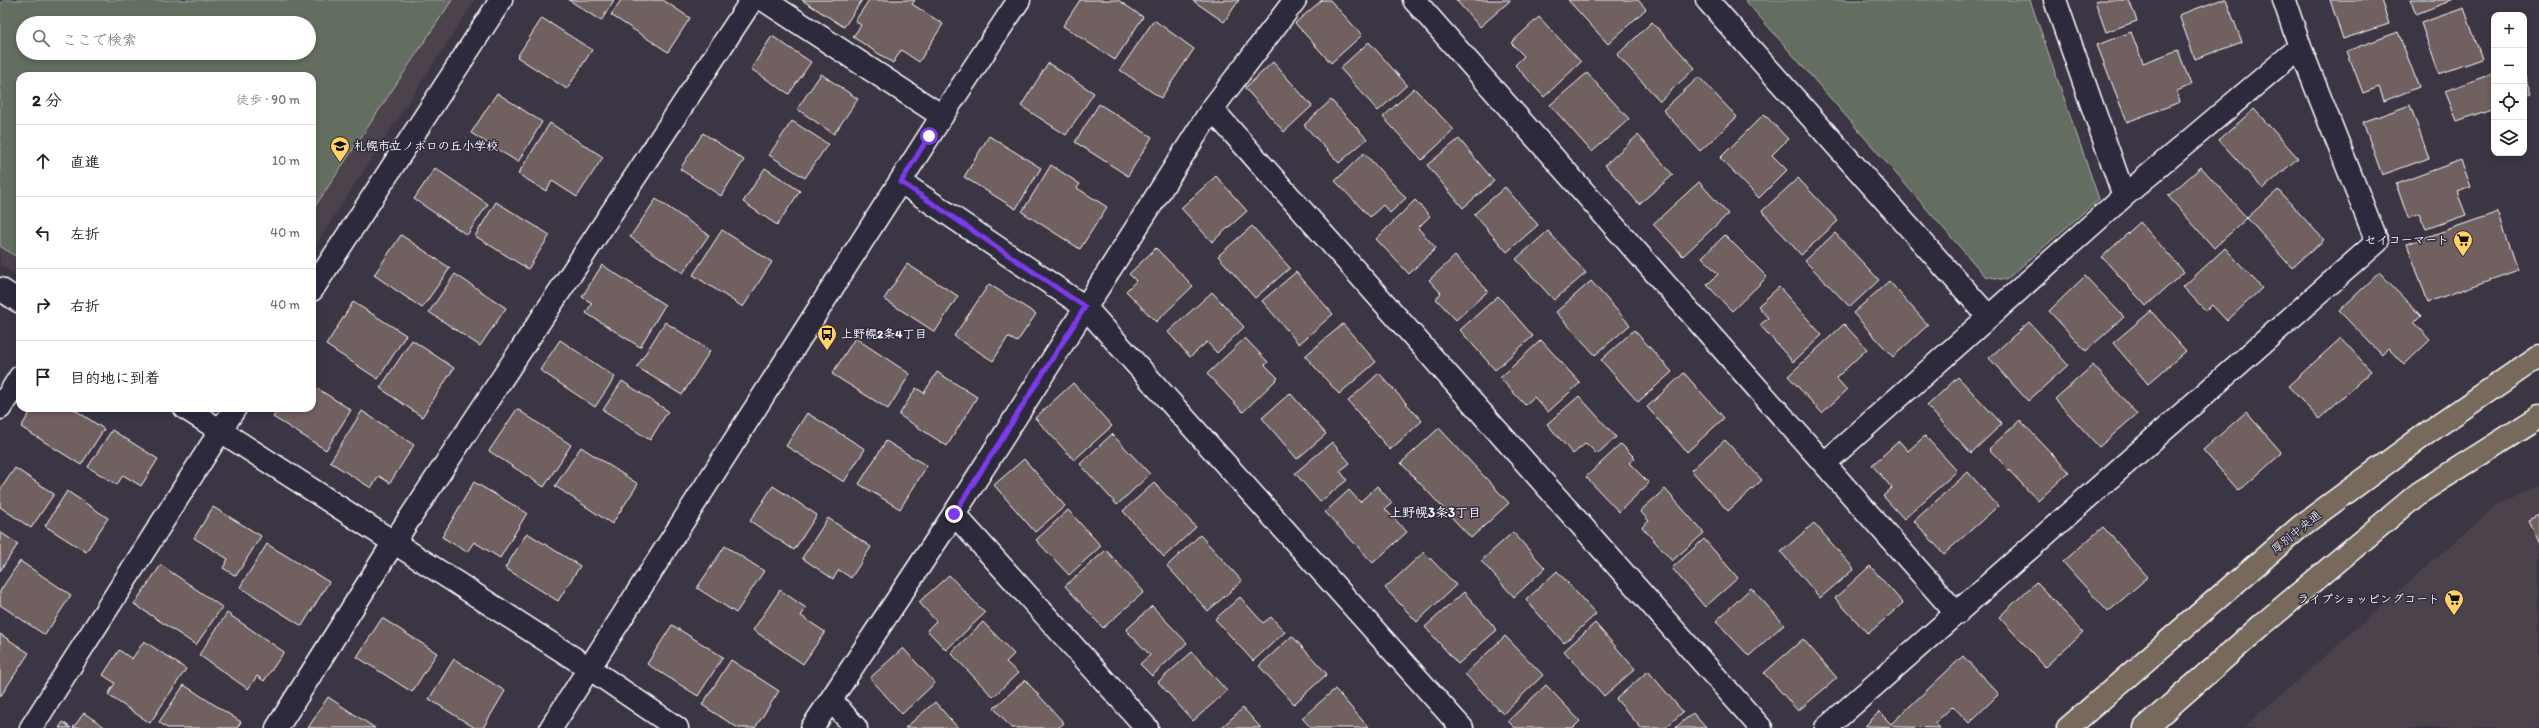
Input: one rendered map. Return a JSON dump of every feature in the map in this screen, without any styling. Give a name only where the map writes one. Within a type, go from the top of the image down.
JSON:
[{"type":"main road","name":"厚別中央通","points":[[2068,728],[2301,526],[2430,431],[2539,356]]},
{"type":"main road","points":[[2145,728],[2263,624],[2419,493],[2539,417]]},
{"type":"street","points":[[316,284],[501,0]]},
{"type":"street","points":[[277,728],[394,542],[752,0]]},
{"type":"street","points":[[764,0],[942,116]]},
{"type":"street","points":[[551,728],[942,116],[1019,0]]},
{"type":"street","points":[[812,728],[954,514],[1212,109],[1295,0]]},
{"type":"street","points":[[1414,0],[1957,614]]},
{"type":"street","points":[[1707,0],[1988,316]]},
{"type":"street","points":[[2054,0],[2124,196]]},
{"type":"street","points":[[1826,728],[2377,242],[2300,47],[2284,0]]},
{"type":"street","points":[[1825,463],[2124,196],[2300,47]]},
{"type":"street","points":[[1212,109],[1761,728]]},
{"type":"street","points":[[901,182],[1085,307],[1462,728]]},
{"type":"street","points":[[0,289],[16,299]]},
{"type":"street","points":[[0,408],[16,383]]},
{"type":"street","points":[[190,412],[589,668],[677,728]]},
{"type":"street","points":[[31,728],[232,412]]},
{"type":"street","points":[[954,514],[1147,728]]},
{"type":"street","points":[[831,700],[856,728]]},
{"type":"shaded area","name":"札幌市立ノホロの丘小学校","points":[[0,0],[475,0],[316,244],[316,72],[16,72],[16,275],[0,265]]},
{"type":"shaded area","name":"ライブショッピングコート","points":[[2539,485],[2539,728],[2243,728],[2497,505]]},
{"type":"green space","name":"札幌市立ノホロの丘小学校","points":[[4,0],[452,0],[316,205],[316,72],[16,72],[16,256],[0,246],[0,5]]},
{"type":"green space","points":[[1745,0],[2030,0],[2099,199],[2006,280],[1985,276]]},
{"type":"building","points":[[569,0],[614,0],[601,21]]},
{"type":"building","points":[[621,0],[663,0],[690,18],[668,52],[611,15]]},
{"type":"building","points":[[802,0],[862,0],[844,27]]},
{"type":"building","points":[[869,0],[915,0],[912,4],[943,24],[919,62],[901,50],[893,63],[853,37],[861,25],[855,21]]},
{"type":"building","points":[[1080,0],[1118,0],[1143,17],[1115,60],[1063,26]]},
{"type":"building","points":[[1192,0],[1239,0],[1224,22]]},
{"type":"building","points":[[1322,0],[1330,0],[1362,35],[1331,63],[1295,23]]},
{"type":"building","points":[[1456,0],[1511,0],[1480,27]]},
{"type":"building","points":[[1568,0],[1638,0],[1646,9],[1608,44]]},
{"type":"building","points":[[2129,0],[2137,21],[2106,32],[2095,1]]},
{"type":"building","points":[[2220,0],[2226,0],[2242,42],[2195,59],[2179,15]]},
{"type":"building","points":[[2330,0],[2381,0],[2389,24],[2343,39]]},
{"type":"building","points":[[2411,0],[2453,0],[2416,14]]},
{"type":"building","points":[[2464,8],[2482,59],[2439,74],[2421,23]]},
{"type":"building","points":[[1539,17],[1581,62],[1544,97],[1515,65],[1524,56],[1511,43]]},
{"type":"building","points":[[542,18],[592,50],[567,89],[517,57]]},
{"type":"building","points":[[1154,20],[1194,49],[1161,98],[1120,70]]},
{"type":"building","points":[[1652,22],[1695,68],[1660,101],[1617,55]]},
{"type":"building","points":[[2131,32],[2143,63],[2178,50],[2191,85],[2177,91],[2180,102],[2127,122],[2097,45]]},
{"type":"building","points":[[2398,32],[2419,87],[2384,101],[2379,87],[2363,93],[2347,51]]},
{"type":"building","points":[[772,36],[811,62],[789,94],[751,69]]},
{"type":"building","points":[[1369,42],[1407,85],[1378,111],[1340,68]]},
{"type":"building","points":[[1273,62],[1312,106],[1284,132],[1245,88]]},
{"type":"building","points":[[1048,63],[1094,93],[1066,135],[1021,106]]},
{"type":"building","points":[[1587,73],[1629,119],[1592,152],[1550,105]]},
{"type":"building","points":[[821,74],[858,99],[834,134],[797,109]]},
{"type":"building","points":[[2491,74],[2491,109],[2457,121],[2445,91]]},
{"type":"building","points":[[1699,77],[1737,117],[1700,151],[1663,110]]},
{"type":"building","points":[[2527,83],[2531,94],[2527,96]]},
{"type":"building","points":[[1414,88],[1454,130],[1422,160],[1383,117]]},
{"type":"building","points":[[497,93],[542,122],[518,162],[471,133]]},
{"type":"building","points":[[1331,100],[1367,139],[1339,163],[1304,125]]},
{"type":"building","points":[[1099,104],[1152,137],[1128,176],[1075,142]]},
{"type":"building","points":[[2410,105],[2429,158],[2382,175],[2363,122]]},
{"type":"building","points":[[2254,109],[2298,158],[2263,189],[2219,140]]},
{"type":"building","points":[[1764,114],[1788,139],[1772,155],[1787,170],[1759,198],[1720,158]]},
{"type":"building","points":[[792,121],[828,144],[805,178],[769,155]]},
{"type":"building","points":[[550,123],[603,157],[577,197],[552,181],[546,191],[518,174]]},
{"type":"building","points":[[703,133],[744,160],[721,196],[680,169]]},
{"type":"building","points":[[1638,135],[1673,175],[1639,204],[1605,165]]},
{"type":"building","points":[[989,136],[1041,168],[1016,209],[964,177]]},
{"type":"building","points":[[1459,139],[1494,181],[1463,208],[1427,165]]},
{"type":"building","points":[[1364,153],[1406,198],[1390,213],[1383,205],[1370,217],[1335,181]]},
{"type":"building","points":[[2461,160],[2471,187],[2457,192],[2466,215],[2426,229],[2419,213],[2408,218],[2396,184]]},
{"type":"building","points":[[1051,165],[1080,184],[1077,188],[1107,207],[1080,249],[1022,212]]},
{"type":"building","points":[[2201,167],[2247,218],[2214,248],[2168,196]]},
{"type":"building","points":[[435,168],[488,204],[467,235],[414,199]]},
{"type":"building","points":[[765,168],[800,191],[777,225],[743,202]]},
{"type":"building","points":[[1216,176],[1247,211],[1212,242],[1181,208]]},
{"type":"building","points":[[1798,178],[1838,221],[1801,255],[1762,211]]},
{"type":"building","points":[[1699,182],[1728,214],[1683,256],[1653,224]]},
{"type":"building","points":[[1505,187],[1538,225],[1507,252],[1474,214]]},
{"type":"building","points":[[2278,190],[2324,240],[2292,268],[2247,218]]},
{"type":"building","points":[[656,199],[709,235],[683,273],[630,237]]},
{"type":"building","points":[[1415,200],[1430,216],[1418,228],[1436,248],[1409,274],[1376,239]]},
{"type":"building","points":[[496,202],[550,235],[528,269],[475,236]]},
{"type":"building","name":"セイコーマート","points":[[2498,212],[2518,270],[2428,302],[2407,244]]},
{"type":"building","points":[[2140,222],[2184,272],[2146,306],[2102,257]]},
{"type":"building","points":[[1252,226],[1290,268],[1255,298],[1218,256]]},
{"type":"building","points":[[722,230],[772,262],[743,307],[693,275]]},
{"type":"building","points":[[1548,231],[1586,273],[1554,300],[1516,259]]},
{"type":"building","points":[[1835,233],[1879,280],[1850,307],[1805,261]]},
{"type":"building","points":[[401,235],[450,268],[422,308],[374,275]]},
{"type":"building","points":[[1725,235],[1767,277],[1732,311],[1707,285],[1718,274],[1702,257]]},
{"type":"building","points":[[1156,248],[1193,286],[1156,322],[1126,291],[1136,281],[1129,274]]},
{"type":"building","points":[[2225,248],[2262,288],[2227,321],[2212,305],[2206,311],[2183,287]]},
{"type":"building","points":[[1455,256],[1488,291],[1456,320],[1436,299],[1441,293],[1429,280]]},
{"type":"building","points":[[907,264],[958,296],[935,332],[884,299]]},
{"type":"building","points":[[602,265],[665,305],[640,347],[586,313],[592,303],[582,297]]},
{"type":"building","points":[[1296,272],[1333,314],[1299,344],[1262,301]]},
{"type":"building","points":[[2379,273],[2421,316],[2414,323],[2430,340],[2404,365],[2388,348],[2382,355],[2339,311]]},
{"type":"building","points":[[455,274],[506,308],[480,346],[429,312]]},
{"type":"building","points":[[2085,276],[2124,317],[2086,351],[2049,311]]},
{"type":"building","points":[[1591,281],[1630,325],[1595,355],[1556,312]]},
{"type":"building","points":[[1889,281],[1928,325],[1893,357],[1853,313]]},
{"type":"building","points":[[989,284],[1036,314],[1017,342],[1008,337],[993,361],[954,336]]},
{"type":"building","points":[[1779,287],[1822,335],[1793,362],[1760,325],[1768,318],[1758,306]]},
{"type":"building","points":[[1212,292],[1244,327],[1217,353],[1207,342],[1190,357],[1168,332]]},
{"type":"building","points":[[1498,296],[1533,336],[1495,370],[1460,330]]},
{"type":"building","points":[[353,302],[406,335],[378,379],[326,345]]},
{"type":"building","points":[[2151,311],[2186,351],[2148,384],[2113,343]]},
{"type":"building","points":[[665,322],[710,351],[682,395],[637,367]]},
{"type":"building","points":[[2029,322],[2068,365],[2028,401],[1989,358]]},
{"type":"building","points":[[1343,324],[1376,362],[1339,394],[1305,356]]},
{"type":"building","points":[[1844,324],[1867,349],[1836,378],[1847,390],[1822,413],[1788,376]]},
{"type":"building","points":[[1634,330],[1672,372],[1638,402],[1601,360]]},
{"type":"building","points":[[855,338],[910,374],[888,409],[832,374]]},
{"type":"building","points":[[1245,338],[1268,362],[1265,365],[1278,378],[1243,412],[1207,374]]},
{"type":"building","points":[[2341,338],[2371,371],[2319,419],[2288,386]]},
{"type":"building","points":[[412,340],[454,368],[422,417],[380,388]]},
{"type":"building","points":[[560,340],[615,377],[595,407],[540,370]]},
{"type":"building","points":[[1541,340],[1580,383],[1548,412],[1534,397],[1525,405],[1500,378]]},
{"type":"building","points":[[2093,365],[2137,414],[2099,447],[2055,399]]},
{"type":"building","points":[[937,372],[977,397],[947,446],[899,415],[916,388],[924,393]]},
{"type":"building","points":[[1379,373],[1422,421],[1390,450],[1348,401]]},
{"type":"building","points":[[1684,373],[1724,418],[1687,452],[1647,407]]},
{"type":"building","points":[[1958,377],[2002,424],[1971,453],[1927,406]]},
{"type":"building","points":[[622,381],[668,411],[650,440],[603,410]]},
{"type":"building","points":[[1073,383],[1112,426],[1074,460],[1035,418]]},
{"type":"building","points":[[316,388],[351,410],[326,450],[273,417],[276,412],[316,412]]},
{"type":"building","points":[[1290,393],[1326,434],[1297,459],[1262,418]]},
{"type":"building","points":[[1579,396],[1616,437],[1597,454],[1586,443],[1573,454],[1547,424]]},
{"type":"building","points":[[517,409],[571,445],[544,487],[489,451]]},
{"type":"building","points":[[362,411],[414,445],[390,483],[379,476],[371,488],[330,462]]},
{"type":"building","points":[[30,412],[78,412],[104,429],[81,465],[21,427]]},
{"type":"building","points":[[2246,412],[2282,453],[2239,491],[2203,450]]},
{"type":"building","points":[[807,413],[865,449],[844,482],[786,446]]},
{"type":"building","points":[[2020,420],[2069,472],[2038,501],[1989,449]]},
{"type":"building","points":[[1439,428],[1509,503],[1471,538],[1401,463]]},
{"type":"building","points":[[112,430],[158,459],[141,486],[123,475],[117,485],[88,467]]},
{"type":"building","points":[[1112,434],[1150,474],[1117,505],[1080,464]]},
{"type":"building","points":[[1925,436],[1957,471],[1904,519],[1883,496],[1892,488],[1872,465],[1899,441],[1908,451]]},
{"type":"building","points":[[1725,440],[1762,480],[1728,511],[1691,470]]},
{"type":"building","points":[[886,441],[927,466],[900,509],[859,484]]},
{"type":"building","points":[[1332,442],[1350,463],[1340,471],[1347,480],[1320,502],[1295,473]]},
{"type":"building","points":[[1621,444],[1635,458],[1629,463],[1649,483],[1619,512],[1586,477]]},
{"type":"building","points":[[581,447],[638,484],[612,524],[555,486]]},
{"type":"building","points":[[1024,459],[1065,506],[1035,532],[994,485]]},
{"type":"building","points":[[15,468],[54,494],[31,528],[0,507],[0,490]]},
{"type":"building","points":[[1968,472],[1998,506],[1944,554],[1914,521]]},
{"type":"building","points":[[474,482],[527,513],[500,558],[474,542],[467,552],[442,537]]},
{"type":"building","points":[[1154,483],[1196,527],[1164,557],[1123,511]]},
{"type":"building","points":[[773,486],[817,515],[794,550],[750,521]]},
{"type":"building","points":[[1377,486],[1392,503],[1385,509],[1407,532],[1373,563],[1325,512],[1349,490],[1360,502]]},
{"type":"building","points":[[1665,489],[1704,533],[1672,561],[1642,527],[1649,521],[1640,511]]},
{"type":"building","points":[[67,491],[108,518],[86,552],[45,526]]},
{"type":"building","points":[[213,507],[261,536],[236,576],[223,568],[228,559],[194,538]]},
{"type":"building","points":[[1068,510],[1101,546],[1069,575],[1036,540]]},
{"type":"building","points":[[2539,515],[2539,543],[2528,520]]},
{"type":"building","points":[[828,518],[871,547],[851,578],[839,570],[833,579],[802,558]]},
{"type":"building","points":[[1814,523],[1854,569],[1820,598],[1781,552]]},
{"type":"building","points":[[2103,527],[2148,577],[2108,612],[2063,562]]},
{"type":"building","points":[[0,532],[18,544],[0,571]]},
{"type":"building","points":[[1513,532],[1545,568],[1514,597],[1481,561]]},
{"type":"building","points":[[527,533],[580,566],[558,601],[505,568]]},
{"type":"building","points":[[1200,535],[1242,581],[1208,611],[1167,566]]},
{"type":"building","points":[[1704,539],[1738,578],[1705,607],[1672,568]]},
{"type":"building","points":[[267,544],[329,582],[302,626],[240,587]]},
{"type":"building","points":[[725,546],[764,571],[736,613],[697,588]]},
{"type":"building","points":[[1106,550],[1144,592],[1103,628],[1065,586]]},
{"type":"building","points":[[1424,552],[1456,585],[1417,622],[1385,588]]},
{"type":"building","points":[[20,561],[71,595],[45,635],[0,605],[0,591]]},
{"type":"building","points":[[161,565],[222,607],[196,645],[134,604]]},
{"type":"building","points":[[1870,566],[1903,603],[1868,634],[1835,598]]},
{"type":"building","points":[[1557,571],[1596,614],[1564,643],[1526,600]]},
{"type":"building","points":[[949,575],[985,613],[946,650],[927,630],[936,621],[919,602]]},
{"type":"building","points":[[2036,582],[2083,632],[2045,667],[1999,617]]},
{"type":"building","points":[[1751,588],[1784,624],[1749,656],[1716,621]]},
{"type":"building","points":[[780,590],[806,608],[801,616],[825,632],[803,664],[753,630]]},
{"type":"building","points":[[1464,592],[1497,630],[1458,664],[1425,627]]},
{"type":"building","points":[[1240,597],[1263,623],[1271,617],[1285,632],[1253,661],[1215,619]]},
{"type":"building","points":[[1152,606],[1187,643],[1152,676],[1140,664],[1150,655],[1126,630]]},
{"type":"building","points":[[227,613],[284,652],[264,681],[257,676],[248,689],[199,655]]},
{"type":"building","points":[[382,618],[437,653],[412,692],[357,657]]},
{"type":"building","points":[[983,622],[1014,654],[1006,662],[1018,673],[993,697],[951,653]]},
{"type":"building","points":[[1595,623],[1635,669],[1604,696],[1564,651]]},
{"type":"building","points":[[672,625],[723,657],[698,696],[647,664]]},
{"type":"building","points":[[0,634],[29,653],[0,697]]},
{"type":"building","points":[[1292,636],[1327,674],[1294,704],[1259,666]]},
{"type":"building","points":[[1505,636],[1543,675],[1503,714],[1465,674]]},
{"type":"building","points":[[1803,639],[1837,678],[1798,711],[1764,673]]},
{"type":"building","points":[[144,641],[186,669],[150,723],[108,695],[115,683],[103,675],[119,650],[132,659]]},
{"type":"building","points":[[903,648],[935,683],[902,714],[870,678]]},
{"type":"building","points":[[1192,652],[1227,691],[1193,721],[1158,682]]},
{"type":"building","points":[[1963,656],[1999,694],[1969,723],[1953,706],[1935,723],[1940,728],[1865,726],[1879,712],[1891,724]]},
{"type":"building","points":[[454,659],[505,691],[483,728],[475,728],[429,699]]},
{"type":"building","points":[[731,660],[779,691],[755,728],[738,728],[702,705]]},
{"type":"building","points":[[1648,671],[1683,712],[1665,728],[1641,728],[1616,699]]},
{"type":"building","points":[[1025,680],[1064,723],[1058,728],[1011,728],[994,708]]},
{"type":"building","points":[[184,685],[241,722],[237,728],[167,728],[159,722]]},
{"type":"building","points":[[1546,685],[1580,721],[1573,728],[1515,728],[1508,721]]},
{"type":"building","points":[[1335,689],[1369,728],[1311,728],[1302,718]]},
{"type":"building","points":[[328,697],[375,728],[308,728]]},
{"type":"building","points":[[935,702],[958,728],[905,728]]},
{"type":"building","points":[[1243,708],[1261,728],[1221,728]]},
{"type":"building","points":[[84,713],[106,728],[73,728]]},
{"type":"building","points":[[1693,713],[1706,728],[1675,728]]},
{"type":"building","points":[[63,722],[71,728],[59,728]]},
{"type":"place","name":"札幌市立ノホロの丘小学校","points":[[340,163]]},
{"type":"place","name":"セイコーマート","points":[[2463,257]]},
{"type":"place","name":"上野幌2条4丁目","points":[[827,351]]},
{"type":"place","name":"ライブショッピングコート","points":[[2454,616]]},
{"type":"district","name":"上野幌3条3丁目","points":[[1435,512]]},
{"type":"route","points":[[929,136],[901,182],[1085,307],[954,514]]}]
